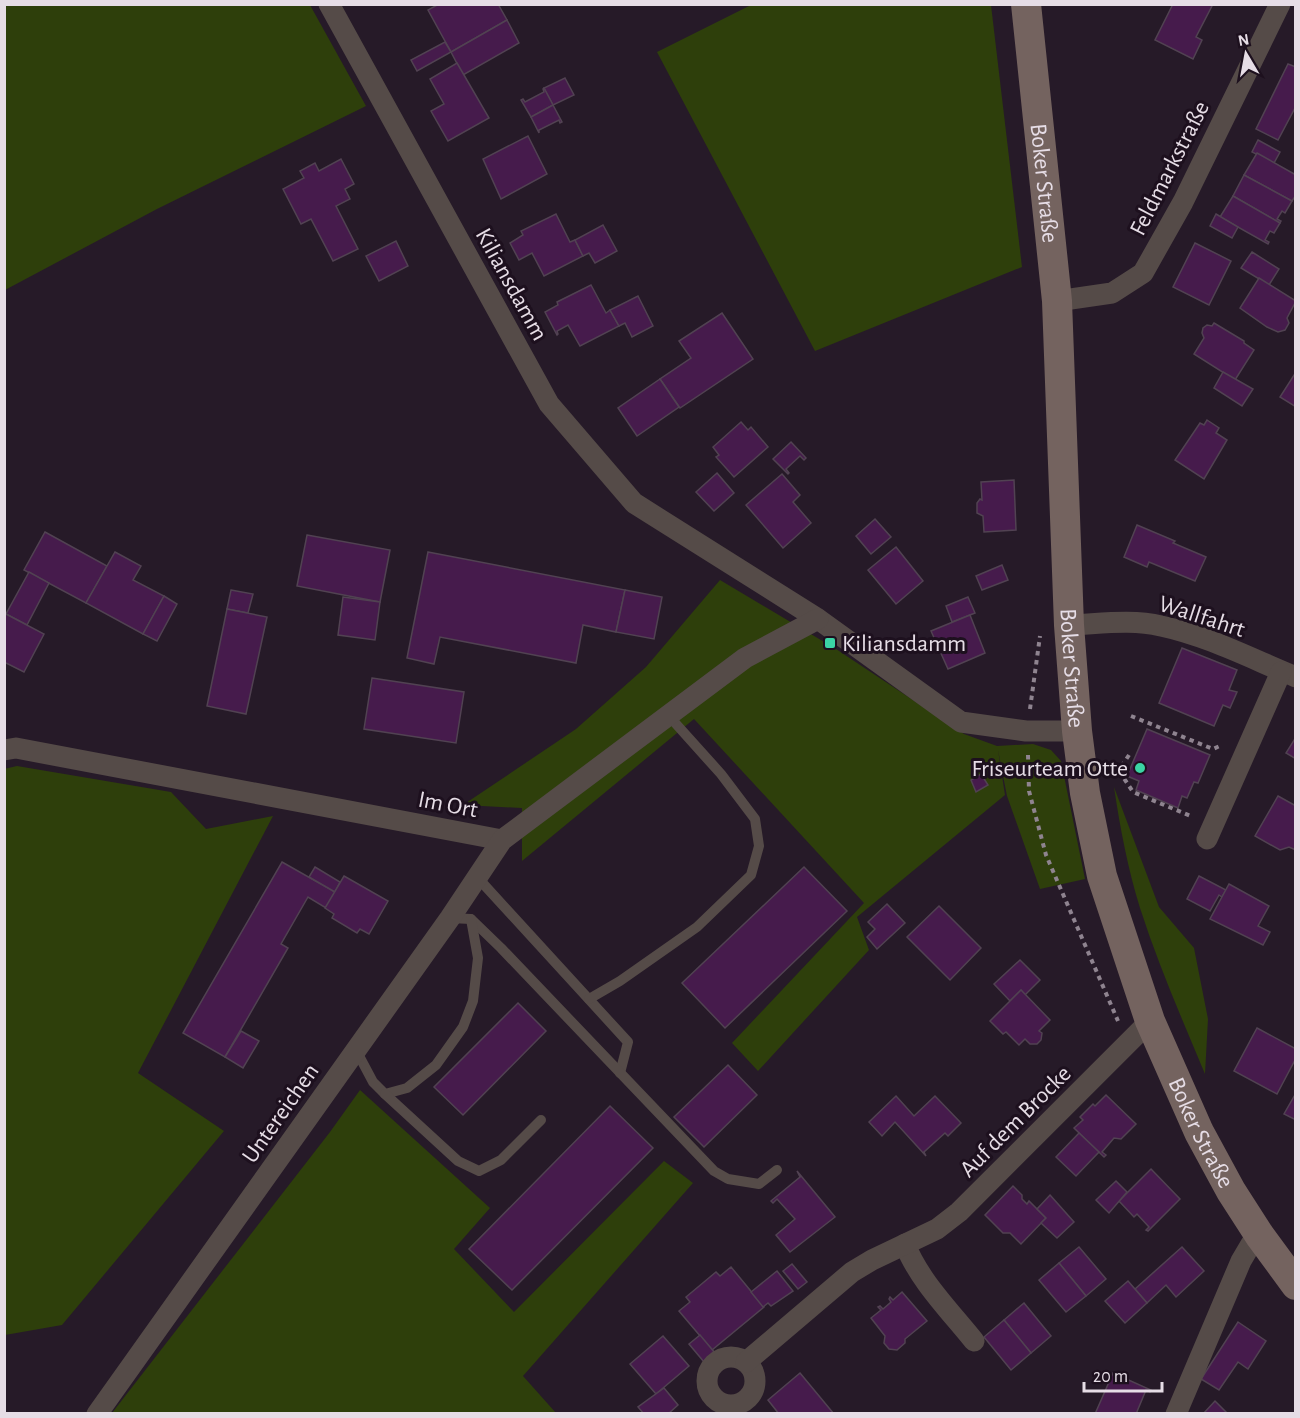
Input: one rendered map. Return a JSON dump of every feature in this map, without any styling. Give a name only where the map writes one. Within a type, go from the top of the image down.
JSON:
[{"type":"main road","name":"Boker Straße","points":[[1026,4],[1058,301],[1069,625],[1077,731],[1085,793],[1102,876],[1150,1021],[1199,1132],[1260,1236],[1296,1285]]},
{"type":"street","name":"Kiliansdamm","points":[[329,4],[549,404],[634,503],[818,619],[961,722],[1026,731],[1077,731]]},
{"type":"street","name":"Feldmarkstraße","points":[[1058,301],[1112,293],[1143,273],[1183,202],[1280,4]]},
{"type":"street","name":"Im Ort","points":[[4,750],[16,748],[502,840],[745,658],[818,619]]},
{"type":"street","name":"Wallfahrt","points":[[1069,625],[1138,623],[1161,626],[1207,640],[1288,675],[1245,754],[1210,832]]},
{"type":"street","name":"Untereichen","points":[[97,1413],[450,918],[502,840]]},
{"type":"street","name":"Auf dem Brocke","points":[[746,1362],[852,1272],[937,1229],[960,1212],[1150,1021]]},
{"type":"street","points":[[1176,1413],[1241,1261],[1251,1244],[1260,1236]]},
{"type":"street","points":[[905,1244],[920,1274],[974,1341]]},
{"type":"street","points":[[726,1357],[737,1357],[746,1362],[753,1371],[755,1384],[746,1408],[721,1404],[707,1389],[706,1378],[709,1368],[726,1357]]},
{"type":"lane","points":[[589,999],[620,981],[697,927],[751,875],[759,846],[754,819],[721,774],[668,715]]},
{"type":"lane","points":[[477,877],[628,1042],[620,1073]]},
{"type":"lane","points":[[450,918],[471,919],[714,1171],[728,1179],[759,1184],[777,1170]]},
{"type":"lane","points":[[385,1095],[407,1088],[436,1065],[463,1027],[473,1001],[478,957],[471,919]]},
{"type":"lane","points":[[356,1050],[373,1082],[385,1095],[458,1161],[479,1172],[501,1160],[541,1120]]},
{"type":"path","points":[[1026,731],[1040,634]]},
{"type":"path","points":[[1131,716],[1213,749],[1222,745],[1245,754]]},
{"type":"path","points":[[1129,755],[1121,767],[1123,777],[1133,792],[1210,832]]},
{"type":"green space","points":[[5,4],[310,5],[366,106],[157,209],[5,290]]},
{"type":"green space","points":[[751,5],[991,5],[1022,267],[815,351],[657,52]]},
{"type":"green space","points":[[720,580],[836,649],[964,734],[997,746],[1033,744],[1051,750],[1061,761],[1085,879],[1040,889],[1007,796],[998,750],[1005,795],[857,917],[869,950],[758,1071],[732,1043],[864,903],[694,719],[522,861],[522,808],[463,805],[576,729],[646,667]]},
{"type":"green space","points":[[17,766],[171,792],[206,829],[273,816],[138,1073],[224,1131],[62,1325],[5,1335],[4,769]]},
{"type":"green space","points":[[1114,787],[1159,907],[1194,948],[1208,1019],[1205,1074],[1162,971],[1140,908],[1125,848]]},
{"type":"green space","points":[[360,1090],[490,1208],[454,1249],[514,1312],[664,1161],[693,1183],[523,1376],[556,1413],[112,1413],[330,1132]]},
{"type":"building","points":[[439,4],[498,4],[507,20],[451,52],[428,10]]},
{"type":"building","points":[[1173,4],[1213,4],[1196,37],[1202,40],[1193,59],[1155,40]]},
{"type":"building","points":[[507,20],[519,43],[463,75],[451,52]]},
{"type":"building","points":[[445,42],[451,52],[417,71],[411,60]]},
{"type":"building","points":[[457,63],[489,118],[448,141],[431,111],[444,104],[430,79]]},
{"type":"building","points":[[1288,64],[1296,67],[1296,106],[1278,140],[1256,129]]},
{"type":"building","points":[[565,78],[574,95],[553,105],[544,88]]},
{"type":"building","points":[[544,88],[553,105],[531,117],[521,100],[525,102],[544,92]]},
{"type":"building","points":[[553,105],[562,122],[560,123],[559,120],[539,130],[539,133],[531,117]]},
{"type":"building","points":[[528,136],[547,174],[501,199],[483,159]]},
{"type":"building","points":[[1258,140],[1280,152],[1274,163],[1252,152]]},
{"type":"building","points":[[1257,153],[1296,175],[1296,195],[1292,201],[1244,175]]},
{"type":"building","points":[[341,159],[354,184],[345,189],[350,199],[336,206],[358,249],[333,261],[311,219],[301,224],[283,189],[304,178],[300,171],[315,163],[319,171]]},
{"type":"building","points":[[1244,175],[1292,201],[1285,213],[1282,211],[1277,219],[1281,221],[1280,223],[1233,196]]},
{"type":"building","points":[[1233,196],[1280,223],[1274,233],[1270,231],[1265,240],[1269,242],[1268,244],[1220,217]]},
{"type":"building","points":[[556,214],[570,242],[575,240],[583,256],[544,276],[532,253],[519,260],[510,243],[523,235],[521,231]]},
{"type":"building","points":[[1216,214],[1238,227],[1232,238],[1210,226]]},
{"type":"building","points":[[603,225],[617,251],[595,263],[589,253],[583,256],[575,240]]},
{"type":"building","points":[[396,241],[408,266],[379,281],[366,256]]},
{"type":"building","points":[[1195,243],[1231,261],[1209,305],[1173,287]]},
{"type":"building","points":[[1252,252],[1279,269],[1269,285],[1241,268]]},
{"type":"building","points":[[1259,278],[1296,301],[1287,318],[1289,323],[1285,330],[1278,332],[1267,327],[1240,308]]},
{"type":"building","points":[[591,285],[606,313],[610,310],[619,326],[580,346],[568,325],[557,331],[557,335],[545,312],[558,305],[557,302]]},
{"type":"building","points":[[638,296],[653,326],[632,337],[625,323],[619,326],[610,310]]},
{"type":"building","points":[[722,313],[753,359],[680,408],[660,379],[691,358],[679,341]]},
{"type":"building","points":[[1214,323],[1244,341],[1254,350],[1235,380],[1194,354],[1204,338],[1203,328],[1207,325],[1212,326]]},
{"type":"building","points":[[1223,372],[1253,389],[1242,406],[1214,388]]},
{"type":"building","points":[[1296,372],[1296,407],[1280,397]]},
{"type":"building","points":[[660,379],[679,407],[637,436],[618,408]]},
{"type":"building","points":[[1207,420],[1219,428],[1216,433],[1227,440],[1204,479],[1175,460],[1200,423],[1204,425]]},
{"type":"building","points":[[741,422],[748,430],[751,427],[768,447],[734,477],[716,457],[719,455],[713,447]]},
{"type":"building","points":[[791,442],[806,458],[804,460],[800,456],[786,469],[788,474],[773,459]]},
{"type":"building","points":[[717,473],[734,493],[714,511],[696,492]]},
{"type":"building","points":[[782,474],[800,495],[793,502],[811,523],[783,548],[746,505]]},
{"type":"building","points":[[1014,480],[1016,530],[984,532],[983,516],[977,513],[977,503],[980,499],[982,500],[981,482]]},
{"type":"building","points":[[875,519],[891,537],[871,554],[856,536]]},
{"type":"building","points":[[1137,525],[1206,557],[1195,581],[1149,562],[1147,567],[1124,557]]},
{"type":"building","points":[[45,532],[107,566],[86,603],[24,570]]},
{"type":"building","points":[[307,535],[390,550],[380,602],[297,586]]},
{"type":"building","points":[[896,547],[923,581],[896,604],[868,570]]},
{"type":"building","points":[[115,552],[141,566],[133,580],[164,596],[143,634],[86,603]]},
{"type":"building","points":[[428,552],[625,590],[616,632],[583,625],[576,663],[440,637],[434,664],[407,658]]},
{"type":"building","points":[[1002,565],[1008,580],[982,590],[976,576]]},
{"type":"building","points":[[29,572],[49,583],[27,625],[6,614]]},
{"type":"building","points":[[231,590],[253,594],[248,613],[227,609]]},
{"type":"building","points":[[625,590],[662,597],[654,639],[616,632]]},
{"type":"building","points":[[164,596],[177,604],[157,641],[143,634]]},
{"type":"building","points":[[343,597],[380,602],[375,640],[338,635]]},
{"type":"building","points":[[968,597],[975,613],[952,622],[946,606]]},
{"type":"building","points":[[227,609],[267,617],[246,714],[207,706]]},
{"type":"building","points":[[4,613],[44,634],[24,672],[4,662]]},
{"type":"building","points":[[970,615],[985,653],[948,669],[931,631]]},
{"type":"building","points":[[1182,648],[1237,670],[1229,690],[1237,692],[1230,708],[1223,705],[1214,726],[1159,703]]},
{"type":"building","points":[[372,678],[464,692],[456,743],[364,729]]},
{"type":"building","points":[[1147,729],[1210,755],[1198,783],[1194,782],[1187,798],[1182,796],[1178,808],[1136,790],[1139,781],[1127,776]]},
{"type":"building","points":[[1296,737],[1296,759],[1286,753]]},
{"type":"building","points":[[981,774],[988,785],[976,792],[971,780]]},
{"type":"building","points":[[1278,796],[1296,806],[1296,850],[1289,847],[1280,850],[1255,836]]},
{"type":"building","points":[[282,862],[335,892],[326,908],[308,897],[281,944],[288,948],[225,1057],[183,1033]]},
{"type":"building","points":[[315,867],[340,882],[335,892],[309,877]]},
{"type":"building","points":[[804,867],[847,911],[725,1028],[682,983]]},
{"type":"building","points":[[344,876],[388,901],[369,934],[360,929],[357,933],[332,918],[334,914],[325,908]]},
{"type":"building","points":[[1199,876],[1226,890],[1222,897],[1219,895],[1210,911],[1187,899]]},
{"type":"building","points":[[1229,884],[1269,906],[1258,926],[1270,932],[1263,945],[1210,919]]},
{"type":"building","points":[[887,904],[905,923],[877,949],[867,937],[875,929],[868,922]]},
{"type":"building","points":[[939,906],[981,948],[950,980],[907,937]]},
{"type":"building","points":[[1020,960],[1040,980],[1025,995],[1021,990],[1010,1001],[994,984]]},
{"type":"building","points":[[1021,990],[1050,1020],[1039,1031],[1042,1033],[1041,1040],[1037,1044],[1030,1044],[1025,1039],[1019,1045],[990,1021]]},
{"type":"building","points":[[518,1003],[546,1031],[463,1115],[434,1087]]},
{"type":"building","points":[[1257,1028],[1296,1049],[1296,1058],[1277,1094],[1234,1071]]},
{"type":"building","points":[[241,1031],[259,1041],[243,1068],[225,1057]]},
{"type":"building","points":[[728,1065],[757,1095],[704,1147],[674,1117]]},
{"type":"building","points":[[1296,1093],[1296,1120],[1284,1114]]},
{"type":"building","points":[[1106,1095],[1136,1124],[1121,1139],[1114,1138],[1102,1152],[1106,1155],[1104,1157],[1074,1128],[1083,1120],[1080,1117]]},
{"type":"building","points":[[896,1096],[914,1116],[935,1096],[961,1123],[948,1136],[945,1133],[924,1152],[926,1156],[895,1122],[882,1136],[869,1122]]},
{"type":"building","points":[[610,1106],[653,1148],[512,1290],[469,1249]]},
{"type":"building","points":[[1079,1133],[1099,1152],[1076,1176],[1056,1157]]},
{"type":"building","points":[[1151,1169],[1180,1199],[1148,1231],[1146,1230],[1149,1227],[1137,1214],[1134,1217],[1119,1201]]},
{"type":"building","points":[[797,1171],[835,1217],[790,1252],[776,1235],[795,1219],[777,1199],[773,1203],[771,1201],[800,1177]]},
{"type":"building","points":[[1116,1181],[1127,1192],[1109,1213],[1096,1200]]},
{"type":"building","points":[[1013,1186],[1027,1204],[1029,1201],[1046,1218],[1021,1244],[1010,1233],[1003,1233],[985,1215]]},
{"type":"building","points":[[1050,1195],[1074,1222],[1057,1238],[1041,1223],[1046,1218],[1037,1209]]},
{"type":"building","points":[[1079,1247],[1106,1279],[1086,1296],[1059,1263]]},
{"type":"building","points":[[1182,1247],[1204,1271],[1176,1297],[1166,1285],[1147,1303],[1135,1289]]},
{"type":"building","points":[[1059,1263],[1086,1296],[1066,1312],[1039,1280]]},
{"type":"building","points":[[792,1264],[807,1282],[798,1289],[783,1271]]},
{"type":"building","points":[[731,1267],[764,1307],[712,1350],[679,1311],[690,1302],[686,1297],[716,1272],[720,1276]]},
{"type":"building","points":[[777,1271],[793,1291],[771,1306],[768,1303],[763,1307],[751,1292]]},
{"type":"building","points":[[1128,1281],[1147,1303],[1125,1323],[1105,1301]]},
{"type":"building","points":[[902,1292],[927,1321],[905,1339],[905,1343],[897,1350],[889,1349],[884,1343],[885,1336],[871,1318],[881,1310],[878,1307],[883,1309],[891,1302],[890,1297],[893,1300]]},
{"type":"building","points":[[1024,1303],[1051,1336],[1031,1353],[1004,1320]]},
{"type":"building","points":[[1004,1320],[1031,1353],[1011,1370],[984,1337]]},
{"type":"building","points":[[1238,1322],[1266,1341],[1248,1369],[1238,1362],[1219,1390],[1201,1379]]},
{"type":"building","points":[[700,1335],[715,1353],[704,1362],[689,1344]]},
{"type":"building","points":[[663,1336],[689,1366],[656,1394],[630,1364]]},
{"type":"building","points":[[800,1373],[834,1414],[779,1414],[768,1400]]},
{"type":"building","points":[[1113,1373],[1151,1390],[1150,1392],[1146,1390],[1136,1414],[1095,1414]]},
{"type":"building","points":[[664,1388],[678,1405],[668,1414],[644,1414],[638,1407]]},
{"type":"building","points":[[1215,1401],[1228,1414],[1203,1414]]},
{"type":"place","name":"Kiliansdamm","points":[[830,643]]},
{"type":"place","name":"Friseurteam Otte","points":[[1140,768]]}]
